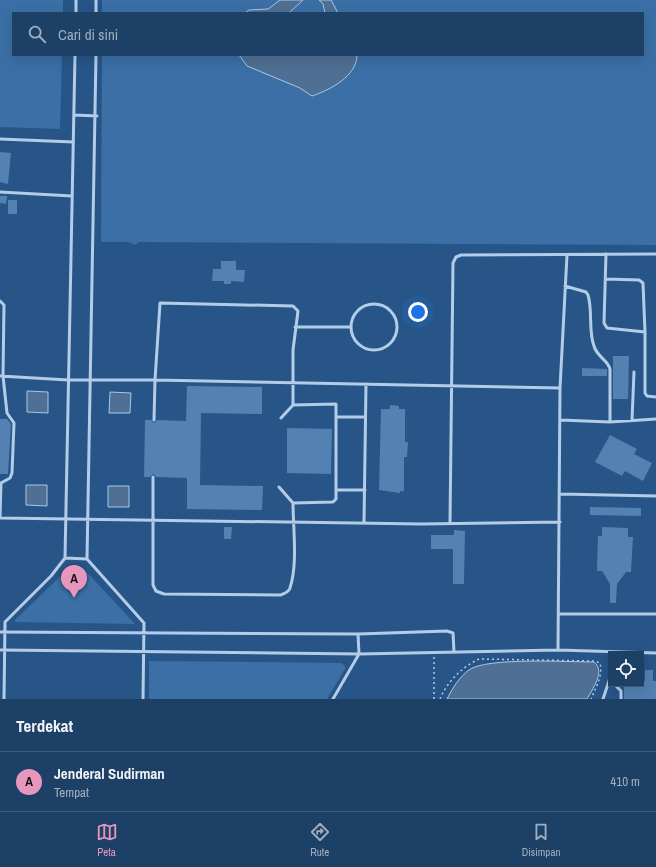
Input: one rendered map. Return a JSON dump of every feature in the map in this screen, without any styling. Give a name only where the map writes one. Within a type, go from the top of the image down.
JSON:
[{"type":"lane","points":[[76,0],[76,12]]},
{"type":"lane","points":[[96,0],[96,12]]},
{"type":"lane","points":[[4,699],[4,650],[2,632],[4,622],[51,576],[65,558],[75,56]]},
{"type":"lane","points":[[96,56],[87,559],[144,622],[143,699]]},
{"type":"lane","points":[[74,115],[96,116]]},
{"type":"lane","points":[[0,139],[73,142]]},
{"type":"lane","points":[[0,192],[72,196]]},
{"type":"lane","points":[[606,254],[605,326],[607,328],[644,332]]},
{"type":"lane","points":[[450,524],[453,263],[456,257],[461,255],[656,254]]},
{"type":"lane","points":[[558,650],[560,388],[566,255]]},
{"type":"lane","points":[[606,279],[639,280],[643,283],[645,393],[647,396],[656,397]]},
{"type":"lane","points":[[565,286],[586,292],[588,295],[593,345],[601,359],[608,363],[610,369],[610,422]]},
{"type":"lane","points":[[0,301],[4,305],[2,376],[7,413],[14,423],[12,473],[10,478],[0,483],[0,518],[450,524],[560,522]]},
{"type":"lane","points":[[154,420],[159,306],[162,302],[293,306],[298,311],[294,327],[293,405],[281,418]]},
{"type":"lane","points":[[372,304],[388,308],[394,315],[397,322],[397,331],[391,342],[381,349],[372,350],[357,342],[351,327],[357,312],[364,306],[372,304]]},
{"type":"lane","points":[[294,327],[351,327]]},
{"type":"lane","points":[[632,420],[634,372]]},
{"type":"lane","points":[[2,376],[68,380],[155,380],[560,388]]},
{"type":"lane","points":[[364,523],[366,384]]},
{"type":"lane","points":[[293,405],[335,403],[336,417],[336,499],[333,502],[293,503]]},
{"type":"lane","points":[[336,417],[365,417]]},
{"type":"lane","points":[[560,420],[610,422],[656,419]]},
{"type":"lane","points":[[153,477],[153,585],[156,591],[164,594],[281,595],[287,593],[290,588],[293,568],[293,503],[279,487]]},
{"type":"lane","points":[[336,490],[365,490]]},
{"type":"lane","points":[[560,494],[656,496]]},
{"type":"lane","points":[[65,558],[87,559]]},
{"type":"lane","points":[[559,614],[656,614]]},
{"type":"lane","points":[[2,632],[358,634],[450,631],[454,637],[454,652]]},
{"type":"lane","points":[[333,699],[359,654],[358,634]]},
{"type":"lane","points":[[0,650],[144,653],[359,654],[558,650],[608,652]]},
{"type":"lane","points":[[644,653],[656,653]]},
{"type":"lane","points":[[603,699],[608,685]]},
{"type":"lane","points":[[617,687],[621,691],[621,699]]},
{"type":"path","points":[[434,652],[434,699]]},
{"type":"path","points":[[440,699],[445,687],[469,664],[479,659],[594,661],[600,663],[602,670],[600,679],[591,699]]},
{"type":"shaded area","points":[[0,0],[63,0],[63,12],[12,12],[12,56],[62,56],[60,129],[0,127]]},
{"type":"shaded area","points":[[102,0],[656,0],[656,245],[139,242],[135,245],[128,242],[101,242],[102,56],[644,56],[644,12],[102,12]]},
{"type":"shaded area","points":[[280,0],[303,0],[290,12],[246,12],[249,10],[268,9]]},
{"type":"shaded area","points":[[319,0],[331,0],[337,12],[325,12],[323,4]]},
{"type":"shaded area","points":[[240,56],[357,56],[356,63],[348,76],[327,90],[312,96],[300,88],[247,66]]},
{"type":"shaded area","points":[[27,391],[48,392],[48,413],[27,412]]},
{"type":"shaded area","points":[[110,392],[131,393],[130,413],[109,413]]},
{"type":"shaded area","points":[[26,485],[47,485],[47,506],[26,505]]},
{"type":"shaded area","points":[[108,486],[129,486],[129,507],[108,507]]},
{"type":"shaded area","points":[[71,566],[83,568],[135,624],[15,622],[15,620]]},
{"type":"shaded area","points":[[149,661],[341,663],[345,666],[345,669],[327,699],[149,699]]},
{"type":"shaded area","points":[[528,661],[594,662],[599,670],[595,686],[587,699],[447,699],[462,676],[469,670],[478,666],[492,663]]},
{"type":"building","points":[[0,152],[11,153],[8,184],[0,182]]},
{"type":"building","points":[[0,196],[7,196],[6,204],[0,203]]},
{"type":"building","points":[[8,200],[17,200],[17,214],[8,214]]},
{"type":"building","points":[[221,261],[236,261],[236,270],[245,270],[244,282],[231,281],[231,284],[224,284],[224,281],[212,281],[213,269],[221,269]]},
{"type":"building","points":[[613,356],[629,356],[628,399],[613,399]]},
{"type":"building","points":[[582,368],[607,369],[607,376],[582,376]]},
{"type":"building","points":[[187,386],[262,387],[262,414],[201,413],[200,485],[263,486],[262,510],[187,509],[187,478],[156,477],[153,474],[150,477],[144,477],[145,420],[151,420],[154,423],[157,420],[186,421]]},
{"type":"building","points":[[390,405],[399,406],[399,409],[405,409],[405,442],[408,442],[407,457],[404,457],[404,491],[400,491],[400,493],[379,490],[381,409],[390,409]]},
{"type":"building","points":[[0,419],[7,419],[11,424],[8,474],[0,474]]},
{"type":"building","points":[[287,428],[332,429],[331,474],[287,473]]},
{"type":"building","points":[[610,435],[637,449],[634,454],[652,463],[643,481],[625,471],[622,476],[595,462]]},
{"type":"building","points":[[590,507],[641,508],[641,516],[590,515]]},
{"type":"building","points":[[224,527],[232,527],[231,539],[224,539]]},
{"type":"building","points":[[602,527],[628,528],[628,537],[633,537],[631,572],[626,572],[617,584],[616,603],[610,603],[610,584],[602,571],[597,571],[598,536],[602,536]]},
{"type":"building","points":[[454,530],[465,531],[464,584],[453,584],[453,549],[431,549],[431,535],[454,535]]},
{"type":"building","points":[[645,670],[653,670],[653,681],[656,681],[656,699],[624,699],[624,687],[644,687]]},
{"type":"place","name":"Jenderal Sudirman","points":[[74,598]]}]
